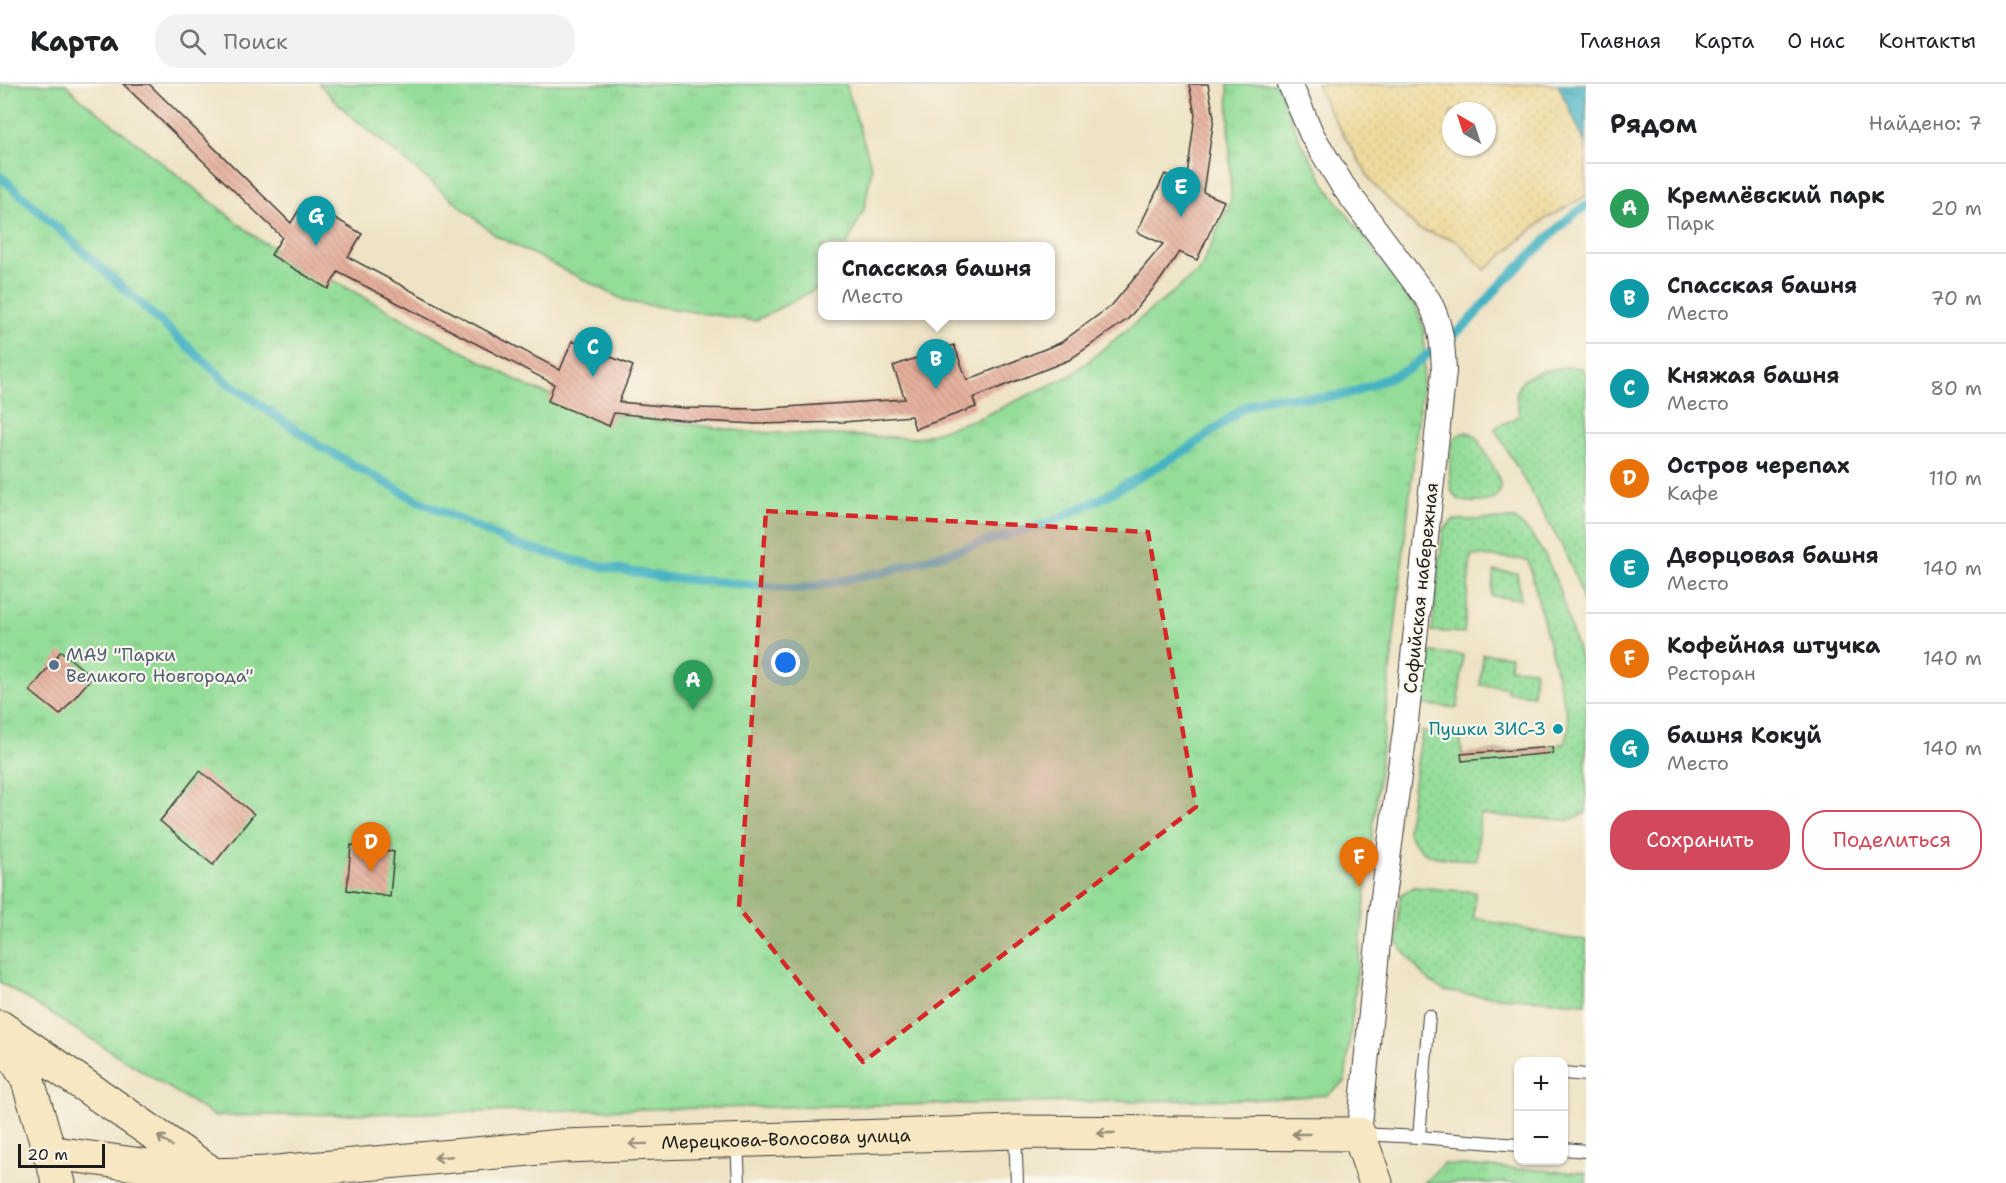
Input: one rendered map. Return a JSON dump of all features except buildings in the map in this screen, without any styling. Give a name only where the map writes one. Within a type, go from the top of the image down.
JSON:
[{"type":"main road","points":[[0,1027],[213,1175]]},
{"type":"main road","points":[[0,1034],[27,1078],[58,1183]]},
{"type":"main road","name":"Мерецкова-Волосова улица","points":[[48,1152],[213,1175],[288,1177],[562,1146],[1015,1132],[1359,1134]]},
{"type":"main road","points":[[1359,1134],[1376,1183]]},
{"type":"street","name":"Софийская набережная","points":[[1290,84],[1312,135],[1343,186],[1430,301],[1442,338],[1444,371],[1406,731],[1381,912],[1359,1134]]},
{"type":"lane","points":[[1419,1137],[1429,1016]]},
{"type":"lane","points":[[1568,1073],[1586,1075]]},
{"type":"lane","points":[[1015,1132],[1017,1183]]},
{"type":"lane","points":[[1359,1134],[1514,1145]]},
{"type":"lane","points":[[737,1142],[739,1183]]},
{"type":"lane","points":[[1568,1149],[1586,1151]]},
{"type":"highlighted area","points":[[766,511],[1148,532],[1196,807],[863,1062],[739,907]]},
{"type":"green space","points":[[0,84],[66,84],[76,95],[261,241],[527,386],[594,412],[750,432],[918,438],[982,417],[1071,375],[1200,270],[1231,200],[1228,84],[1277,84],[1300,140],[1330,192],[1416,306],[1424,331],[1424,366],[1345,1082],[1327,1095],[1260,1099],[214,1116],[0,982]]},
{"type":"green space","points":[[319,84],[846,84],[872,169],[864,210],[848,242],[818,242],[818,288],[755,321],[628,302],[495,235],[345,111]]},
{"type":"green space","points":[[1568,367],[1581,368],[1586,372],[1586,611],[1576,577],[1563,548],[1495,429],[1519,415],[1516,393],[1525,379],[1539,372]]},
{"type":"green space","points":[[1467,432],[1478,440],[1500,482],[1499,494],[1486,501],[1460,500],[1455,496],[1450,484],[1452,444],[1457,436]]},
{"type":"green space","points":[[1515,519],[1530,533],[1546,557],[1557,583],[1586,677],[1586,813],[1569,820],[1480,815],[1477,860],[1435,857],[1420,849],[1407,830],[1422,731],[1460,735],[1462,754],[1552,747],[1564,743],[1569,730],[1568,718],[1528,560],[1471,555],[1464,633],[1432,631],[1443,530],[1453,520]]},
{"type":"green space","points":[[1494,571],[1517,573],[1521,599],[1491,596]]},
{"type":"green space","points":[[1430,652],[1463,655],[1458,708],[1424,705]]},
{"type":"green space","points":[[1483,654],[1511,656],[1510,668],[1535,670],[1533,695],[1507,692],[1507,687],[1480,685]]},
{"type":"green space","points":[[1414,887],[1475,892],[1474,918],[1566,938],[1586,940],[1586,1003],[1444,991],[1424,977],[1397,943],[1400,895]]},
{"type":"green space","points":[[1443,1164],[1586,1173],[1586,1183],[1424,1183]]},
{"type":"sand","points":[[1317,84],[1558,84],[1586,145],[1586,196],[1545,219],[1485,270],[1457,241],[1418,229],[1372,183],[1326,105]]},
{"type":"water","points":[[1558,84],[1586,84],[1586,145],[1561,91]]},
{"type":"waterway","points":[[0,176],[227,382],[321,447],[417,500],[514,544],[585,563],[660,577],[800,589],[884,572],[1049,523],[1106,496],[1188,449],[1246,406],[1270,397],[1323,398],[1352,393],[1409,369],[1467,324],[1500,285],[1570,217],[1586,206]]},
{"type":"place","name":"Дворцовая башня","points":[[1181,217]]},
{"type":"place","name":"башня Кокуй","points":[[316,246]]},
{"type":"place","name":"Княжая башня","points":[[593,377]]},
{"type":"place","name":"Спасская башня","points":[[936,389]]},
{"type":"place","name":"МАУ \"Парки Великого Новгорода\"","points":[[54,665]]},
{"type":"place","name":"Кремлёвский парк","points":[[693,710]]},
{"type":"place","name":"Пушки ЗИС-3","points":[[1558,729]]},
{"type":"place","name":"Остров черепах","points":[[371,872]]},
{"type":"place","name":"Кофейная штучка","points":[[1359,887]]}]
